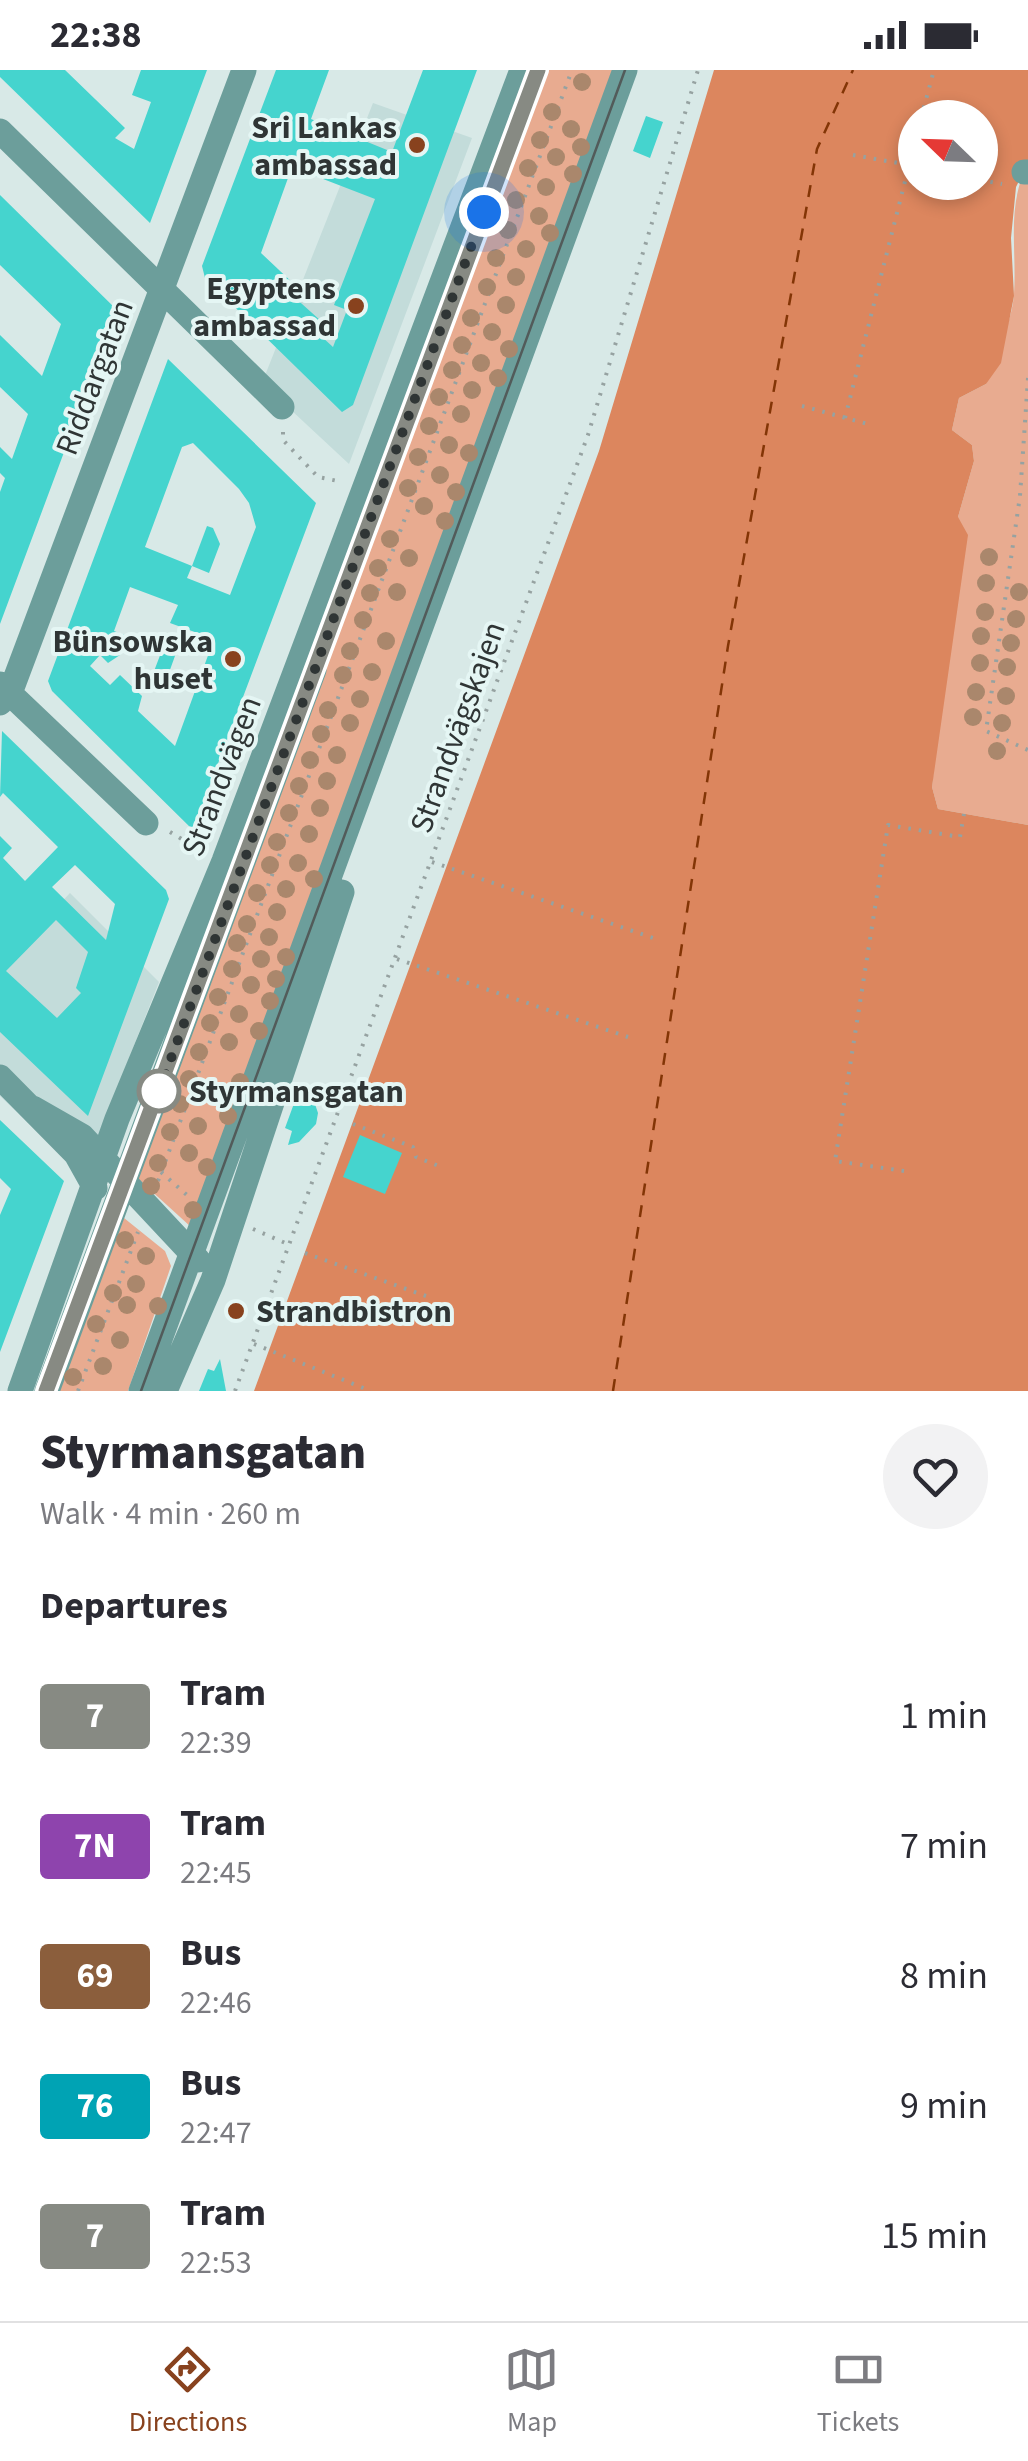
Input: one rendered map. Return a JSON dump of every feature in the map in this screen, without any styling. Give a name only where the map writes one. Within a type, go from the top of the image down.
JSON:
[{"type":"street","name":"Riddargatan","points":[[3,694],[244,70]]},
{"type":"street","name":"Strandvägen","points":[[20,1391],[117,1119],[224,861],[522,70]]},
{"type":"street","name":"Strandvägen","points":[[46,1391],[538,70]]},
{"type":"street","points":[[140,1391],[625,70]]},
{"type":"street","points":[[166,1391],[213,1280],[302,1008],[633,70]]},
{"type":"street","points":[[0,131],[282,407]]},
{"type":"street","points":[[3,694],[146,823]]},
{"type":"street","points":[[0,1077],[76,1154],[95,1188]]},
{"type":"street","points":[[33,1108],[66,1123],[193,1250],[198,1273],[152,1391]]},
{"type":"path","points":[[78,1391],[572,70]]},
{"type":"path","name":"Strandvägskajen","points":[[235,1391],[588,434],[698,70]]},
{"type":"path","points":[[926,100],[934,70]]},
{"type":"path","points":[[853,155],[898,163]]},
{"type":"path","points":[[998,179],[1023,177]]},
{"type":"path","points":[[845,418],[903,200]]},
{"type":"path","points":[[1028,378],[1020,496],[986,731],[1028,750]]},
{"type":"path","points":[[802,406],[868,424]]},
{"type":"path","points":[[282,407],[283,440],[318,477],[338,481]]},
{"type":"path","points":[[1021,459],[1028,452]]},
{"type":"path","points":[[1020,496],[1028,498]]},
{"type":"path","points":[[904,1171],[835,1161],[888,825],[960,836],[964,814]]},
{"type":"path","points":[[146,823],[200,851]]},
{"type":"path","points":[[432,862],[660,940]]},
{"type":"path","points":[[397,960],[628,1037]]},
{"type":"path","points":[[353,1124],[412,1147],[416,1157],[444,1168]]},
{"type":"path","points":[[305,1253],[426,1296]]},
{"type":"path","points":[[253,1344],[371,1391]]},
{"type":"shaded area","points":[[546,70],[613,70],[191,1227],[135,1176],[134,1169]]},
{"type":"shaded area","points":[[714,70],[1028,70],[1028,163],[1016,187],[1011,238],[1014,296],[1001,363],[986,384],[959,398],[952,430],[972,445],[974,461],[958,517],[968,535],[932,787],[938,809],[1028,825],[1028,1391],[254,1391],[599,451]]},
{"type":"shaded area","points":[[373,103],[472,138],[349,464],[262,383]]},
{"type":"shaded area","points":[[1028,163],[1028,825],[938,809],[932,787],[958,517],[974,461],[972,445],[952,430],[959,398],[986,384],[1010,316],[1015,211]]},
{"type":"shaded area","points":[[70,893],[159,982],[83,1175],[0,1096],[0,967]]},
{"type":"shaded area","points":[[124,1218],[165,1251],[171,1266],[128,1391],[56,1391]]},
{"type":"building","points":[[0,70],[65,70],[125,128],[115,138],[134,149],[151,102],[132,95],[141,70],[207,70],[150,223],[0,77]]},
{"type":"building","points":[[276,70],[329,70],[311,119],[392,152],[423,70],[477,70],[353,405],[342,412],[205,278],[202,266]],"holes":[[[292,167],[375,199],[334,305],[347,310],[333,347],[321,336],[321,321],[292,295],[296,286],[261,253]]]},
{"type":"building","points":[[646,116],[663,122],[650,158],[633,151]]},
{"type":"building","points":[[0,195],[117,310],[0,624],[0,492],[5,478],[0,473],[0,447],[12,459],[28,414],[0,387],[0,335],[42,376],[61,324],[0,265]]},
{"type":"building","points":[[168,359],[316,503],[193,830],[52,691],[48,681]],"holes":[[[193,443],[239,489],[249,503],[256,527],[230,595],[187,578],[192,566],[145,547],[182,447]],[[130,587],[178,605],[170,623],[214,639],[175,746],[138,711],[142,696],[120,675],[110,685],[90,666],[100,655],[108,663],[120,655],[127,636],[114,631]]]},
{"type":"building","points":[[207,526],[213,528],[220,544],[209,573],[192,566]]},
{"type":"building","points":[[167,637],[180,642],[162,692],[148,687]]},
{"type":"building","points":[[2,731],[166,890],[169,899],[88,1116],[0,1032],[0,836],[12,848],[3,858],[25,881],[58,847],[3,793],[0,797]],"holes":[[[75,865],[115,904],[106,940],[52,887]],[[56,920],[88,952],[76,988],[81,993],[57,1018],[6,971]]]},
{"type":"building","points":[[309,1086],[318,1113],[316,1124],[299,1142],[288,1145],[292,1131],[285,1128],[296,1098],[303,1102]]},
{"type":"building","points":[[0,1120],[64,1181],[0,1352],[0,1215],[11,1189],[0,1178]]},
{"type":"building","points":[[360,1135],[402,1153],[385,1194],[343,1177]]},
{"type":"building","points":[[220,1359],[226,1391],[199,1391],[208,1369],[214,1371]]},
{"type":"ferry route","points":[[613,1391],[728,646],[817,149],[853,70]]},
{"type":"tram line","points":[[47,1391],[538,70]]},
{"type":"tram line","name":"7","points":[[46,1391],[538,70]]},
{"type":"tram line","points":[[141,1391],[625,70]]},
{"type":"place","name":"Sri Lankas ambassad","points":[[417,145]]},
{"type":"place","name":"Egyptens ambassad","points":[[356,306]]},
{"type":"place","name":"Bünsowska huset","points":[[233,659]]},
{"type":"place","name":"Styrmansgatan","points":[[159,1091]]},
{"type":"place","name":"Strandbistron","points":[[236,1311]]},
{"type":"route","points":[[159,1091],[484,212]]}]
